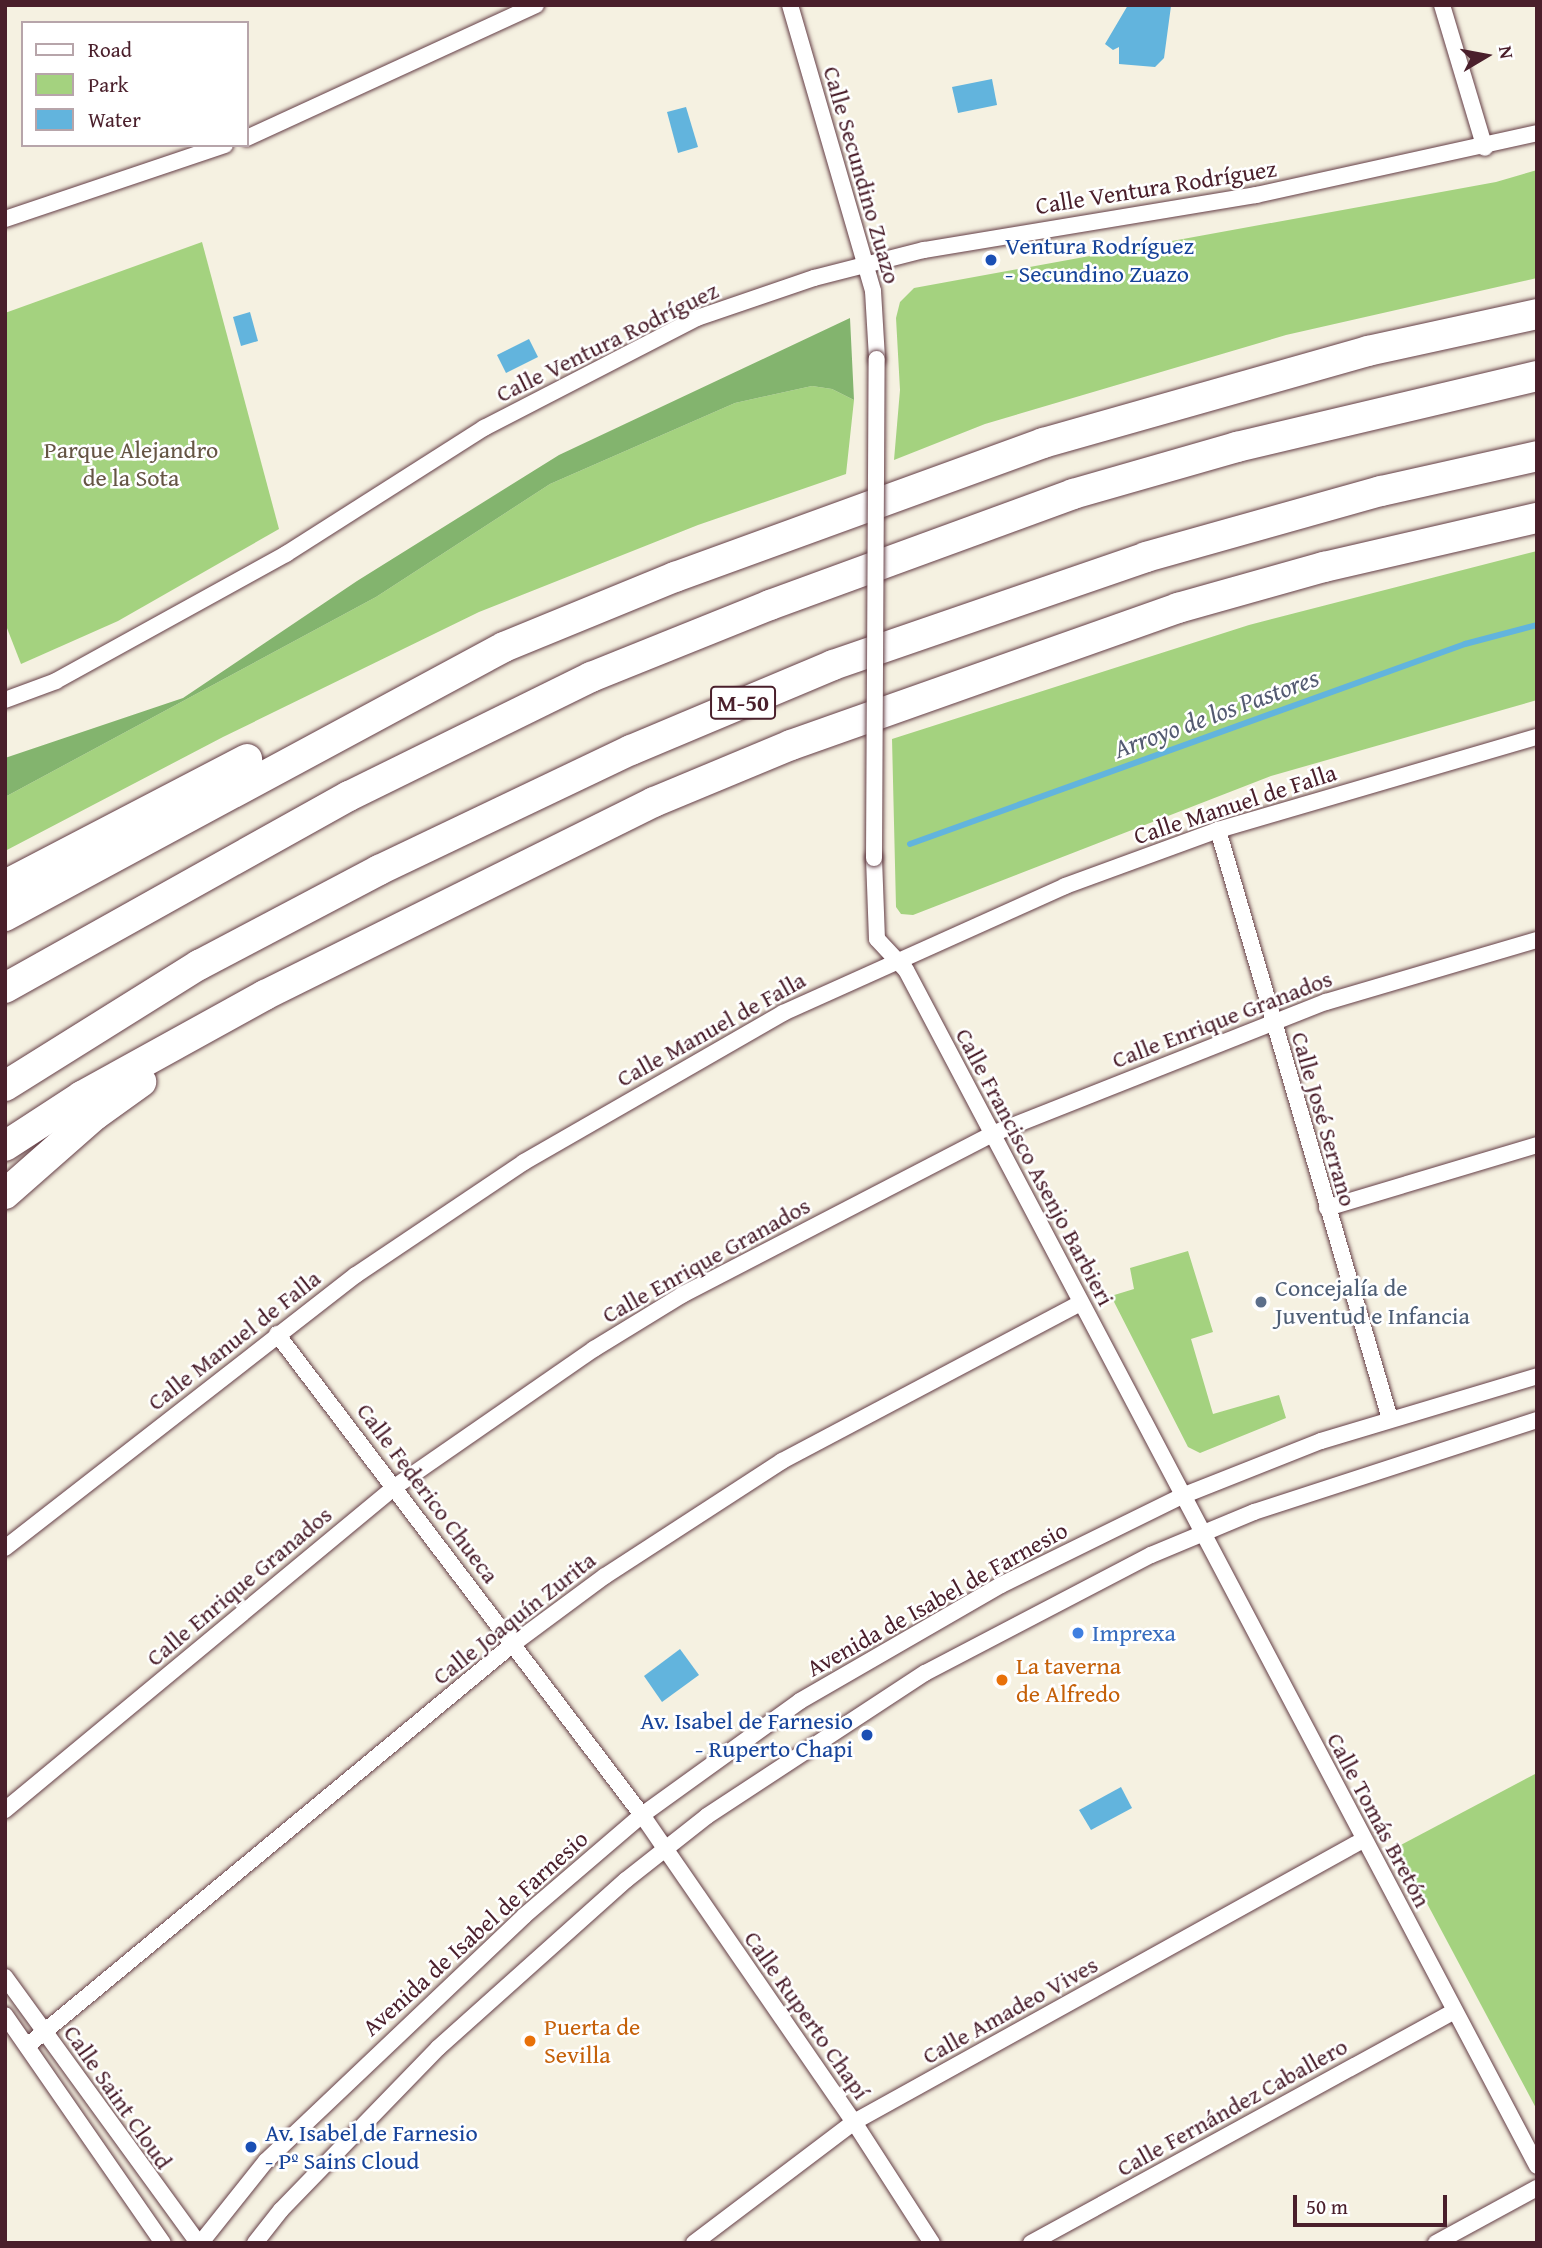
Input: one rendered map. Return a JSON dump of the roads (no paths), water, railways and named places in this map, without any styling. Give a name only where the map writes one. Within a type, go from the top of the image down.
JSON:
[{"type":"highway","points":[[5,885],[271,747],[435,670],[504,647],[783,535],[1043,443],[1368,351],[1537,314]]},
{"type":"highway","points":[[5,988],[349,796],[591,677],[758,610],[1073,494],[1237,447],[1537,376]]},
{"type":"highway","name":"M-50","points":[[5,1086],[199,965],[379,870],[631,750],[833,665],[1146,557],[1381,491],[1537,456]]},
{"type":"highway","points":[[5,1146],[82,1096],[265,996],[654,802],[918,696],[1178,608],[1324,567],[1537,518]]},
{"type":"highway","points":[[5,916],[504,647]]},
{"type":"highway","points":[[5,1194],[94,1115],[265,996]]},
{"type":"street","points":[[248,138],[536,5]]},
{"type":"street","name":"Calle Secundino Zuazo","points":[[790,5],[873,291],[877,359],[874,858]]},
{"type":"street","points":[[1442,5],[1485,148]]},
{"type":"street","name":"Calle Ventura Rodríguez","points":[[5,700],[56,681],[286,554],[484,428],[567,382],[697,318],[866,263],[998,235],[1256,195],[1485,148],[1537,133]]},
{"type":"street","points":[[5,219],[219,147]]},
{"type":"street","name":"Calle Manuel de Falla","points":[[5,1548],[277,1334],[524,1162],[749,1032],[895,960],[1065,886],[1218,830],[1537,737]]},
{"type":"street","name":"Calle José Serrano","points":[[1218,830],[1390,1419]]},
{"type":"street","name":"Calle Francisco Asenjo Barbieri","points":[[874,858],[873,928],[895,960],[906,970],[1182,1496]]},
{"type":"street","name":"Calle Enrique Granados","points":[[5,1810],[396,1486],[594,1349],[682,1295],[992,1134],[1272,1022],[1417,973],[1537,940]]},
{"type":"street","points":[[1327,1208],[1537,1145]]},
{"type":"street","name":"Calle Joaquín Zurita","points":[[27,2046],[513,1644],[626,1562],[782,1461],[1081,1303]]},
{"type":"street","name":"Calle Federico Chueca","points":[[277,1334],[396,1486],[642,1815]]},
{"type":"street","name":"Avenida de Isabel de Farnesio","points":[[201,2241],[266,2161],[410,2020],[642,1815],[800,1701],[904,1638],[1182,1496],[1390,1419],[1537,1376]]},
{"type":"street","points":[[255,2243],[281,2210],[438,2048],[664,1850],[707,1816],[925,1673],[1089,1586],[1202,1535],[1362,1474],[1537,1420]]},
{"type":"street","name":"Calle Tomás Bretón","points":[[1182,1496],[1537,2166]]},
{"type":"street","name":"Calle Ruperto Chapí","points":[[642,1815],[855,2122],[932,2243]]},
{"type":"street","name":"Calle Amadeo Vives","points":[[694,2243],[855,2122],[1363,1840]]},
{"type":"street","name":"Calle Saint Cloud","points":[[5,1977],[201,2241]]},
{"type":"street","name":"Calle Fernández Caballero","points":[[1031,2243],[1455,2011]]},
{"type":"street","name":"Calle Saint Cloud","points":[[5,2015],[163,2243]]},
{"type":"street","points":[[1436,2243],[1537,2188]]},
{"type":"water","points":[[1128,5],[1171,6],[1164,58],[1155,67],[1119,64],[1119,47],[1113,50],[1105,44]]},
{"type":"water","points":[[992,79],[997,105],[958,113],[952,87]]},
{"type":"water","points":[[686,107],[698,147],[678,153],[667,112]]},
{"type":"water","points":[[250,312],[258,341],[241,346],[233,317]]},
{"type":"water","points":[[529,339],[538,357],[506,373],[497,355]]},
{"type":"water","points":[[680,1649],[699,1675],[662,1702],[644,1676]]},
{"type":"water","points":[[1121,1787],[1132,1808],[1091,1830],[1079,1810]]},
{"type":"waterway","name":"Arroyo de los Pastores","points":[[910,844],[1465,644],[1537,625]]},
{"type":"place","name":"Ventura Rodríguez - Secundino Zuazo","points":[[991,260]]},
{"type":"place","name":"Concejalía de Juventud e Infancia","points":[[1261,1302]]},
{"type":"place","name":"Imprexa","points":[[1078,1633]]},
{"type":"place","name":"La taverna de Alfredo","points":[[1002,1680]]},
{"type":"place","name":"Av. Isabel de Farnesio - Ruperto Chapi","points":[[867,1735]]},
{"type":"place","name":"Puerta de Sevilla","points":[[530,2041]]},
{"type":"place","name":"Av. Isabel de Farnesio - Pº Sains Cloud","points":[[251,2147]]},
{"type":"park label","name":"Parque Alejandro de la Sota","points":[[131,464]]}]
